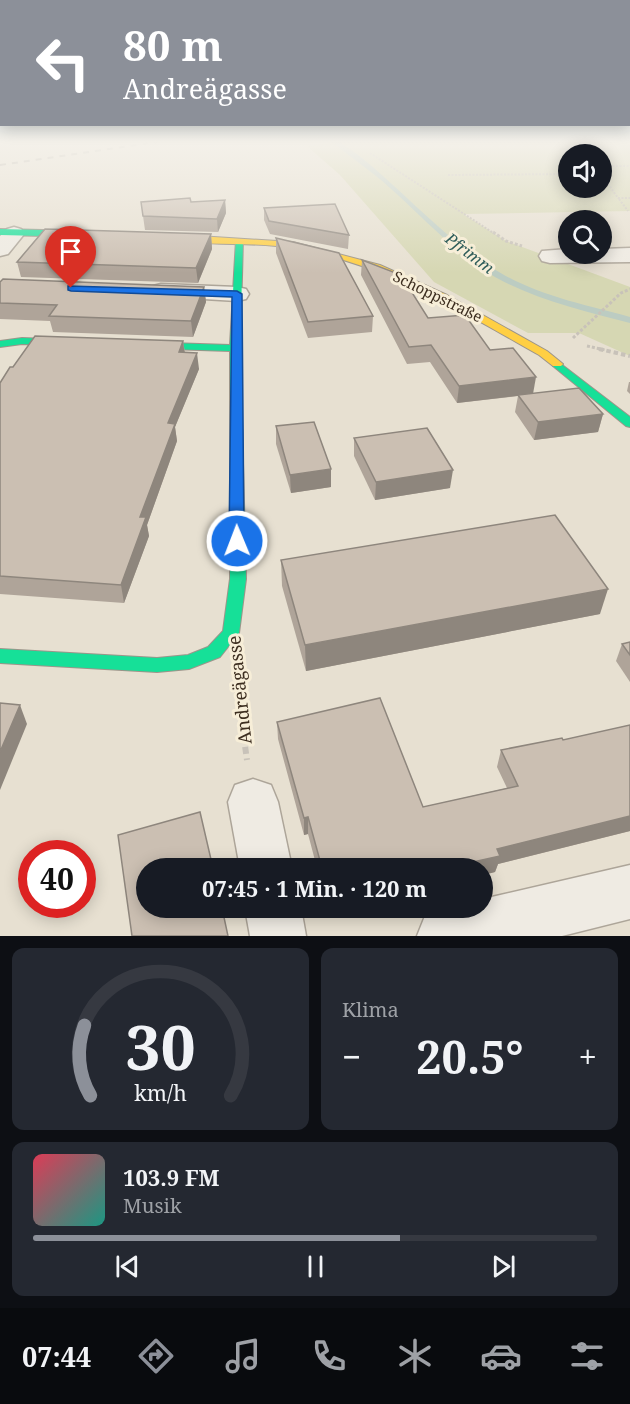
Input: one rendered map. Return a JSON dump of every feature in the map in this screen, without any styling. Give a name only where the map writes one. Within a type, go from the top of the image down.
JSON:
[{"type":"street","points":[[0,249],[7,232],[102,234]]},
{"type":"street","name":"Schoppstraße","points":[[159,237],[239,241],[307,248],[377,267],[487,320],[543,353],[630,423]]},
{"type":"street","name":"Andreägasse","points":[[231,633],[238,579],[235,348],[239,241]]},
{"type":"street","points":[[550,256],[630,255]]},
{"type":"street","points":[[142,290],[237,294]]},
{"type":"street","points":[[0,344],[22,341],[93,343]]},
{"type":"street","points":[[128,345],[235,348]]},
{"type":"street","points":[[0,656],[157,665],[189,662],[214,652],[231,633]]},
{"type":"street","points":[[253,802],[264,858]]},
{"type":"street","points":[[445,936],[630,892]]},
{"type":"street","points":[[275,918],[278,936]]},
{"type":"path","points":[[421,186],[506,241],[550,256]]},
{"type":"path","points":[[612,189],[628,211]]},
{"type":"path","points":[[618,198],[630,198]]},
{"type":"path","points":[[579,333],[621,293],[630,290]]},
{"type":"path","points":[[568,341],[574,343]]},
{"type":"path","points":[[580,345],[630,356]]},
{"type":"path","name":"Andreägasse","points":[[231,633],[253,802]]},
{"type":"green space","points":[[349,186],[558,186],[558,198],[612,198],[612,186],[630,186],[630,211],[558,210],[558,212],[463,214],[506,241],[558,260],[558,264],[568,264],[630,287],[630,356],[579,333],[528,333],[434,282]]},
{"type":"building","points":[[190,198],[191,202],[225,200],[217,219],[143,216],[141,202]]},
{"type":"building","points":[[335,204],[349,235],[269,221],[264,208]]},
{"type":"building","points":[[45,229],[211,234],[196,268],[17,262]]},
{"type":"building","points":[[276,238],[339,253],[373,316],[308,322]]},
{"type":"building","points":[[362,260],[401,275],[428,318],[465,315],[490,350],[513,348],[536,377],[459,386],[431,345],[409,347]]},
{"type":"building","points":[[3,279],[204,287],[191,321],[49,316],[57,305],[0,303],[0,282]]},
{"type":"building","points":[[35,336],[183,341],[179,352],[197,353],[168,423],[175,424],[140,517],[146,517],[121,585],[0,576],[0,383]]},
{"type":"building","points":[[579,388],[603,414],[538,422],[518,395]]},
{"type":"building","points":[[314,422],[331,469],[290,475],[276,426]]},
{"type":"building","points":[[427,428],[453,470],[376,482],[354,438]]},
{"type":"building","points":[[555,515],[608,589],[305,645],[281,560]]},
{"type":"building","points":[[630,642],[630,655],[622,644]]},
{"type":"building","points":[[380,698],[423,807],[518,786],[501,750],[562,738],[563,740],[630,725],[630,816],[497,849],[500,856],[491,858],[319,858],[308,817],[304,818],[277,722]]},
{"type":"building","points":[[0,703],[20,705],[0,752]]},
{"type":"building","points":[[200,812],[211,858],[136,858],[136,918],[224,918],[228,936],[132,936],[118,835]]},
{"type":"waterway","name":"Pfrimm","points":[[392,186],[461,249],[497,274],[552,298],[630,320]]},
{"type":"traffic: fast","points":[[0,232],[86,234]]},
{"type":"traffic: fast","points":[[0,656],[157,665],[189,662],[214,652],[231,633],[238,579],[235,348],[239,241]]},
{"type":"traffic: fast","points":[[0,344],[22,341],[76,343]]},
{"type":"traffic: fast","points":[[139,345],[235,348]]},
{"type":"traffic: fast","points":[[557,364],[630,423]]},
{"type":"traffic: slow","points":[[168,237],[293,245],[377,267],[443,297],[543,353],[557,364]]},
{"type":"route","points":[[71,288],[237,294],[235,348],[237,541]]}]
